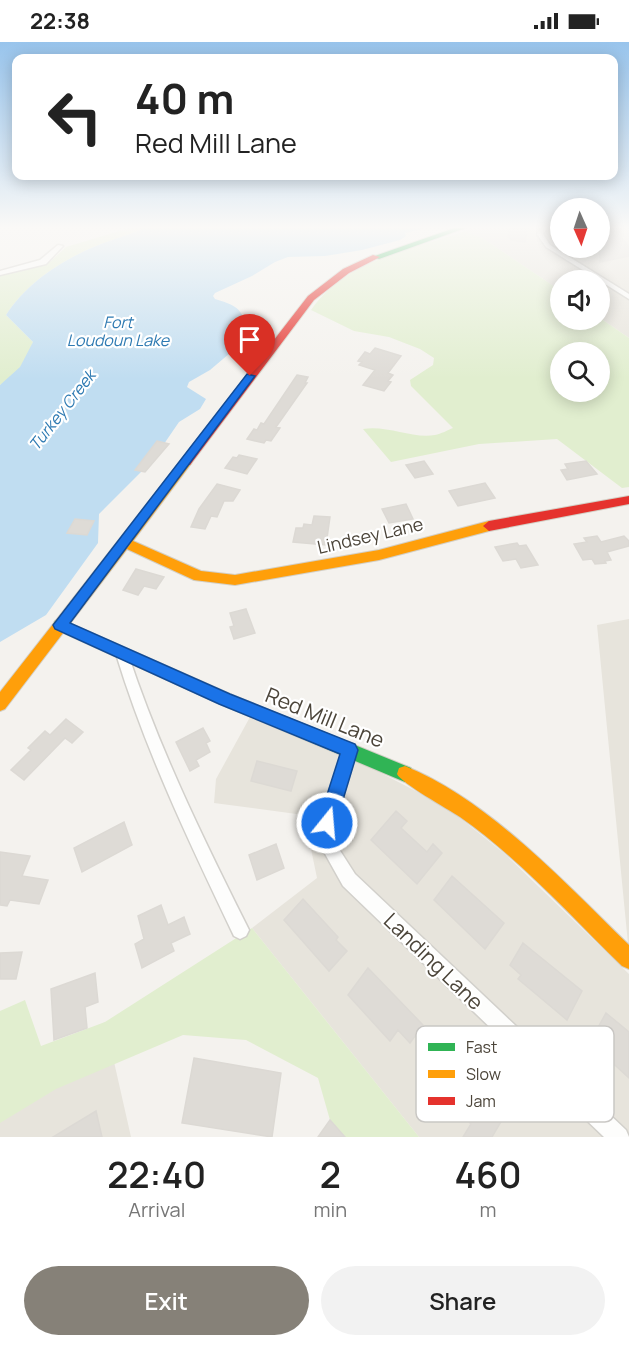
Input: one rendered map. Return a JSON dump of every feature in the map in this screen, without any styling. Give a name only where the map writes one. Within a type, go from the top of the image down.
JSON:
[{"type":"street","points":[[0,704],[311,298],[337,277]]},
{"type":"street","points":[[597,277],[629,297]]},
{"type":"street","name":"Lindsey Lane","points":[[124,542],[199,576],[235,580],[379,555],[479,528],[629,500]]},
{"type":"street","name":"Red Mill Lane","points":[[60,625],[122,654],[350,750],[439,791],[498,833],[629,959]]},
{"type":"street","points":[[122,654],[142,712],[182,806],[240,930]]},
{"type":"street","name":"Landing Lane","points":[[350,750],[327,823],[332,852],[349,880],[502,1026]]},
{"type":"street","name":"Landing Lane","points":[[603,1122],[619,1137]]},
{"type":"shaded area","points":[[540,277],[550,277],[550,284]]},
{"type":"shaded area","points":[[610,277],[629,277],[629,338],[610,325]]},
{"type":"shaded area","points":[[629,619],[629,954],[597,625]]},
{"type":"shaded area","points":[[250,717],[375,770],[445,806],[505,854],[629,974],[629,1137],[419,1137],[252,928],[317,878],[304,815],[214,803],[216,779]]},
{"type":"shaded area","points":[[105,1022],[131,1137],[0,1137],[0,1080]]},
{"type":"green space","points":[[0,277],[42,277],[25,292],[6,315],[33,342],[23,369],[0,385]]},
{"type":"green space","points":[[345,277],[540,277],[550,284],[550,330],[610,330],[610,325],[629,338],[629,487],[622,488],[557,439],[479,444],[391,462],[363,429],[382,429],[426,436],[453,428],[411,386],[410,380],[433,365],[434,358],[420,349],[389,337],[354,331],[311,310],[325,293]]},
{"type":"green space","points":[[252,928],[419,1137],[345,1137],[330,1120],[318,1078],[246,1040],[183,1035],[56,1089],[0,1123],[0,1011],[25,1000],[41,1046],[105,1022]]},
{"type":"water","name":"Fort Loudoun Lake","points":[[42,277],[250,277],[213,296],[240,311],[249,337],[210,370],[189,382],[187,387],[206,399],[200,409],[179,422],[153,460],[99,514],[98,543],[46,615],[0,642],[0,385],[20,367],[33,342],[6,315]]},
{"type":"building","points":[[375,348],[401,356],[388,373],[393,375],[384,391],[363,385],[375,370],[359,365],[362,362],[358,361],[365,352],[370,354]]},
{"type":"building","points":[[297,375],[308,377],[305,383],[307,383],[276,427],[280,428],[271,441],[266,440],[264,443],[247,439],[254,429],[257,430],[261,423],[264,424]]},
{"type":"building","points":[[157,441],[169,444],[145,472],[135,470]]},
{"type":"building","points":[[239,455],[257,459],[247,474],[225,468],[233,457],[237,458]]},
{"type":"building","points":[[424,461],[433,474],[415,478],[406,465]]},
{"type":"building","points":[[586,461],[597,474],[567,480],[561,470],[568,469],[565,464]]},
{"type":"building","points":[[485,483],[495,498],[458,506],[449,491]]},
{"type":"building","points":[[217,484],[240,490],[233,501],[224,501],[217,517],[211,516],[205,529],[191,527],[199,509]]},
{"type":"building","points":[[406,504],[413,519],[389,523],[382,509]]},
{"type":"building","points":[[314,516],[330,517],[326,545],[293,542],[296,528],[303,528],[304,524],[312,525]]},
{"type":"building","points":[[75,519],[94,521],[87,535],[67,533]]},
{"type":"building","points":[[597,536],[601,542],[624,536],[629,541],[629,546],[607,552],[611,560],[605,561],[606,563],[595,564],[592,559],[583,560],[574,544],[587,542],[584,538]]},
{"type":"building","points":[[517,543],[519,546],[526,545],[538,565],[521,568],[516,559],[503,561],[495,547]]},
{"type":"building","points":[[136,569],[164,577],[156,589],[144,586],[138,595],[123,590]]},
{"type":"building","points":[[246,609],[255,633],[234,639],[230,627],[234,626],[230,613]]},
{"type":"building","points":[[66,719],[83,732],[72,743],[65,738],[24,780],[11,770],[31,750],[28,748],[45,731],[50,735]]},
{"type":"building","points":[[203,728],[210,741],[206,743],[210,752],[196,760],[199,766],[190,771],[176,742]]},
{"type":"building","points":[[257,761],[297,771],[291,791],[251,781]]},
{"type":"building","points":[[396,811],[407,821],[401,828],[427,852],[433,844],[442,853],[417,884],[371,840]]},
{"type":"building","points":[[124,822],[132,845],[82,872],[74,848]]},
{"type":"building","points":[[276,844],[284,868],[257,880],[249,855]]},
{"type":"building","points":[[0,852],[30,856],[22,876],[48,880],[39,904],[10,900],[7,906],[0,905]]},
{"type":"building","points":[[452,876],[504,923],[485,949],[434,900]]},
{"type":"building","points":[[303,899],[338,937],[336,940],[347,951],[329,971],[284,920]]},
{"type":"building","points":[[161,905],[168,925],[184,917],[190,934],[171,943],[174,951],[142,968],[135,944],[144,939],[138,916]]},
{"type":"building","points":[[523,943],[582,991],[567,1020],[518,979],[521,975],[510,965]]},
{"type":"building","points":[[22,952],[16,979],[0,979],[0,953]]},
{"type":"building","points":[[368,968],[423,1025],[416,1026],[416,1035],[410,1043],[398,1030],[390,1041],[348,995]]},
{"type":"building","points":[[95,973],[98,1002],[85,1007],[87,1028],[54,1040],[51,989]]},
{"type":"building","points":[[606,1013],[629,1032],[629,1078],[614,1064],[614,1026],[599,1026]]},
{"type":"building","points":[[194,1058],[281,1073],[272,1137],[182,1123]]},
{"type":"building","points":[[96,1111],[102,1137],[53,1137]]},
{"type":"building","points":[[330,1120],[345,1137],[318,1137]]},
{"type":"building","points":[[469,1122],[501,1122],[492,1137],[463,1137],[471,1124]]},
{"type":"traffic: fast","points":[[60,625],[225,699],[405,774]]},
{"type":"traffic: slow","points":[[0,704],[186,462]]},
{"type":"traffic: slow","points":[[124,542],[199,576],[235,580],[379,555],[489,526]]},
{"type":"traffic: slow","points":[[405,774],[468,812],[497,834],[629,959]]},
{"type":"traffic: jam","points":[[186,462],[311,298],[338,277]]},
{"type":"traffic: jam","points":[[489,526],[629,500]]},
{"type":"route","points":[[250,376],[60,625],[225,699],[350,750],[327,823]]},
{"type":"water label","name":"Turkey Creek","points":[[62,410]]}]
